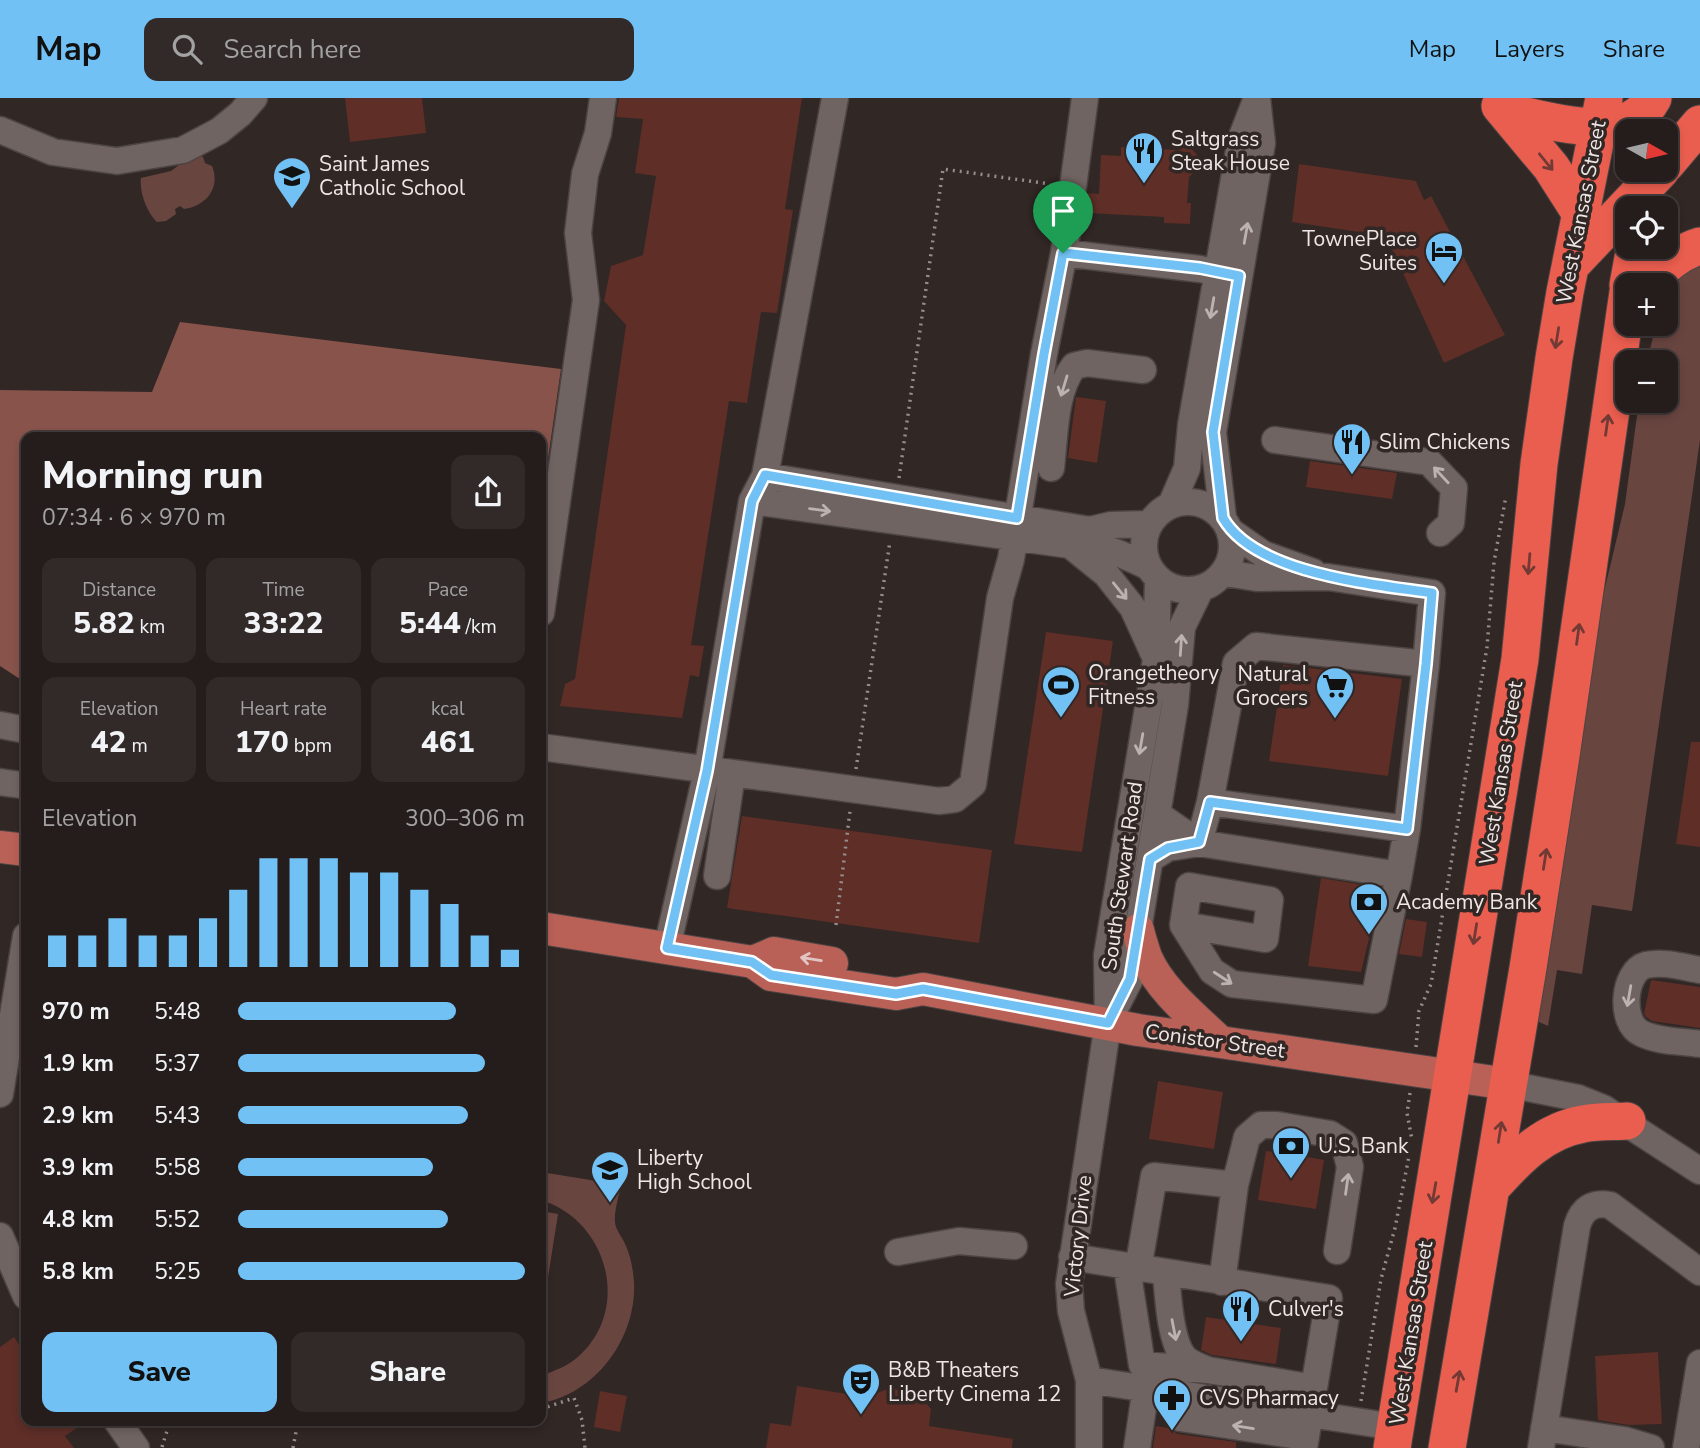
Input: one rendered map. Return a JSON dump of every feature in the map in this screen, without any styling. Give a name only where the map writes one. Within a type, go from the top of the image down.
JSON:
[{"type":"highway","points":[[1499,105],[1568,124],[1602,113],[1622,124],[1637,117],[1653,98]]},
{"type":"highway","points":[[1655,119],[1658,98]]},
{"type":"highway","points":[[1499,105],[1551,167],[1581,214]]},
{"type":"highway","name":"West Kansas Street","points":[[1394,1438],[1520,659],[1539,464],[1553,358],[1602,113]]},
{"type":"highway","points":[[1678,149],[1700,124]]},
{"type":"highway","points":[[1571,265],[1649,182]]},
{"type":"highway","points":[[1660,273],[1669,263],[1688,250],[1700,246]]},
{"type":"highway","points":[[1447,1448],[1559,769],[1623,336]]},
{"type":"highway","points":[[1491,1188],[1520,1156],[1552,1133],[1584,1124],[1627,1121]]},
{"type":"main road","points":[[0,847],[21,849]]},
{"type":"main road","name":"Conistor Street","points":[[546,929],[752,962],[774,953],[898,973],[923,989],[1138,1030],[1508,1084]]},
{"type":"main road","points":[[1138,930],[1146,958],[1158,977],[1177,1000],[1218,1040]]},
{"type":"street","points":[[0,130],[53,152],[117,161],[183,150],[219,131],[254,98]]},
{"type":"street","points":[[546,578],[586,300],[578,233],[585,174],[598,132],[603,98]]},
{"type":"street","points":[[717,876],[719,772],[752,501],[765,475],[835,98]]},
{"type":"street","points":[[546,748],[939,801],[954,800],[973,784],[1000,598],[1011,559],[1063,253],[1085,98]]},
{"type":"street","points":[[1016,528],[1070,545],[1090,544],[1121,553],[1171,588],[1200,590],[1225,573],[1233,545],[1227,524],[1213,432],[1241,139],[1257,98]]},
{"type":"street","points":[[1063,253],[1229,274]]},
{"type":"street","points":[[1171,505],[1187,468],[1191,425],[1229,274]]},
{"type":"street","points":[[1051,468],[1060,398],[1066,376],[1074,366],[1087,363],[1143,370]]},
{"type":"street","points":[[1275,440],[1429,462],[1454,488],[1451,523],[1440,533]]},
{"type":"street","points":[[765,475],[895,509]]},
{"type":"street","points":[[752,501],[895,509],[1016,528],[1090,530],[1111,525],[1150,524]]},
{"type":"street","points":[[1153,573],[1144,545],[1150,524],[1159,513],[1171,505],[1185,502],[1212,508],[1263,554],[1328,577]]},
{"type":"street","points":[[1070,545],[1106,574],[1133,608],[1156,659]]},
{"type":"street","name":"South Stewart Road","points":[[1108,1023],[1107,955],[1156,659],[1153,573]]},
{"type":"street","points":[[1225,573],[1257,578],[1328,577],[1432,593],[1426,664],[1407,829],[1374,1000],[1231,984],[1212,971],[1183,925],[1236,663],[1256,646],[1426,664]]},
{"type":"street","name":"South Stewart Road","points":[[1108,1023],[1130,979],[1175,705],[1182,627],[1200,590]]},
{"type":"street","points":[[0,725],[21,729]]},
{"type":"street","points":[[667,948],[719,772]]},
{"type":"street","points":[[0,782],[21,785]]},
{"type":"street","points":[[1210,802],[1407,829]]},
{"type":"street","points":[[1157,814],[1199,842]]},
{"type":"street","points":[[1150,859],[1168,848],[1199,842],[1399,875]]},
{"type":"street","points":[[1183,925],[1265,939],[1270,900],[1189,886]]},
{"type":"street","points":[[1700,970],[1659,964],[1643,965],[1633,975],[1626,1000],[1627,1019],[1639,1033],[1700,1044]]},
{"type":"street","points":[[0,1094],[21,966]]},
{"type":"street","name":"Victory Drive","points":[[1089,1448],[1088,1380],[1071,1311],[1069,1284],[1108,1023]]},
{"type":"street","points":[[1508,1084],[1578,1098],[1603,1108],[1627,1121],[1700,1171]]},
{"type":"street","points":[[1222,1282],[1234,1185],[1247,1137],[1261,1125],[1330,1134],[1344,1143],[1350,1167],[1337,1251]]},
{"type":"street","points":[[1208,1370],[1142,1365],[1132,1268],[1154,1176],[1234,1185]]},
{"type":"street","points":[[1651,1448],[1624,1440],[1543,1438],[1577,1226],[1584,1210],[1593,1205],[1611,1205],[1700,1272]]},
{"type":"street","points":[[0,1236],[15,1290]]},
{"type":"street","points":[[898,1252],[959,1241],[1014,1246]]},
{"type":"street","points":[[1072,1257],[1329,1298],[1308,1422]]},
{"type":"street","points":[[1166,1273],[1176,1341],[1183,1356],[1191,1363],[1308,1422]]},
{"type":"street","points":[[1686,1448],[1700,1363]]},
{"type":"street","points":[[1088,1380],[1158,1408],[1308,1422],[1359,1420],[1394,1438]]},
{"type":"street","points":[[1158,1408],[1308,1422]]},
{"type":"street","points":[[1137,1448],[1158,1408]]},
{"type":"street","points":[[123,1426],[149,1447]]},
{"type":"path","points":[[836,925],[853,790],[943,170],[1073,188]]},
{"type":"path","points":[[1419,1011],[1432,984],[1487,646],[1494,562],[1506,496]]},
{"type":"path","points":[[1359,1420],[1381,1279],[1395,1228],[1413,1137],[1408,1113]]},
{"type":"path","points":[[546,1407],[574,1398],[582,1420],[585,1448]]},
{"type":"path","points":[[149,1447],[166,1426]]},
{"type":"path","points":[[293,1448],[297,1426]]},
{"type":"shaded area","points":[[198,154],[203,157],[205,163],[212,166],[215,182],[210,195],[192,207],[184,209],[180,206],[175,209],[176,214],[166,221],[157,222],[144,202],[141,178],[171,171]]},
{"type":"shaded area","points":[[1700,255],[1700,440],[1632,911],[1592,905],[1582,974],[1557,970],[1548,1026],[1537,1021],[1597,621],[1625,504],[1637,413],[1678,413],[1678,350],[1650,350],[1653,336],[1678,336],[1678,276]]},
{"type":"shaded area","points":[[180,322],[561,369],[546,472],[546,432],[21,432],[21,680],[0,666],[0,390],[152,392]]},
{"type":"shaded area","points":[[546,1173],[621,1185],[615,1225],[625,1243],[632,1268],[633,1303],[620,1342],[609,1360],[579,1388],[546,1402],[546,1374],[575,1360],[595,1336],[605,1314],[608,1291],[605,1268],[596,1245],[582,1226],[564,1210],[546,1202]]},
{"type":"shaded area","points":[[546,1212],[558,1214],[546,1290]]},
{"type":"building","points":[[345,98],[422,98],[426,133],[350,142]]},
{"type":"building","points":[[619,98],[802,98],[785,209],[793,210],[777,313],[761,312],[747,403],[729,401],[691,645],[704,646],[699,677],[690,675],[682,718],[560,706],[565,684],[575,679],[626,325],[604,301],[611,266],[643,255],[656,176],[635,173],[643,119],[616,117]]},
{"type":"building","name":"Saltgrass Steak House","points":[[1186,143],[1204,162],[1189,177],[1187,203],[1191,203],[1190,224],[1164,223],[1164,217],[1087,213],[1088,193],[1099,194],[1101,155],[1121,156],[1121,147],[1178,150]]},
{"type":"building","name":"TownePlace Suites","points":[[1299,164],[1416,181],[1424,200],[1431,196],[1505,335],[1444,363],[1386,236],[1292,222]]},
{"type":"building","points":[[1076,397],[1106,401],[1097,463],[1068,458]]},
{"type":"building","name":"Slim Chickens","points":[[1310,461],[1397,473],[1392,499],[1306,487]]},
{"type":"building","points":[[1046,632],[1113,641],[1082,852],[1014,844]]},
{"type":"building","name":"Natural Grocers","points":[[1283,665],[1402,679],[1388,776],[1269,761]]},
{"type":"building","points":[[1691,742],[1700,742],[1700,847],[1676,844]]},
{"type":"building","points":[[742,816],[992,850],[979,943],[727,908]]},
{"type":"building","name":"Academy Bank","points":[[1321,878],[1376,887],[1372,913],[1375,914],[1361,972],[1308,966]]},
{"type":"building","points":[[1406,919],[1427,922],[1422,957],[1399,954]]},
{"type":"building","points":[[1651,980],[1700,987],[1700,1028],[1652,1021],[1646,1017],[1644,1014]]},
{"type":"building","points":[[1158,1081],[1223,1092],[1214,1149],[1149,1139]]},
{"type":"building","name":"U.S. Bank","points":[[1285,1142],[1309,1146],[1307,1157],[1324,1160],[1316,1209],[1258,1200],[1266,1151],[1283,1153]]},
{"type":"building","name":"Culver's","points":[[1206,1317],[1281,1328],[1276,1364],[1212,1355],[1201,1350]]},
{"type":"building","points":[[14,1337],[21,1348],[21,1426],[80,1426],[65,1436],[74,1448],[0,1448],[0,1347]]},
{"type":"building","points":[[1658,1352],[1662,1424],[1629,1425],[1598,1420],[1595,1356]]},
{"type":"building","name":"B&B Theaters Liberty Cinema 12","points":[[797,1386],[866,1397],[888,1389],[909,1390],[921,1397],[931,1409],[929,1426],[1013,1439],[1012,1448],[766,1448],[770,1423],[791,1426]]},
{"type":"building","points":[[600,1391],[627,1396],[620,1432],[594,1427]]},
{"type":"building","name":"CVS Pharmacy","points":[[1156,1426],[1168,1428],[1178,1434],[1236,1442],[1236,1448],[1153,1448]]},
{"type":"place","name":"Saltgrass Steak House","points":[[1144,185]]},
{"type":"place","name":"Saint James Catholic School","points":[[292,210]]},
{"type":"place","name":"TownePlace Suites","points":[[1444,285]]},
{"type":"place","name":"Slim Chickens","points":[[1352,476]]},
{"type":"place","name":"Orangetheory Fitness","points":[[1061,719]]},
{"type":"place","name":"Natural Grocers","points":[[1335,720]]},
{"type":"place","name":"Academy Bank","points":[[1369,936]]},
{"type":"place","name":"U.S. Bank","points":[[1291,1180]]},
{"type":"place","name":"Liberty High School","points":[[610,1204]]},
{"type":"place","name":"Culver's","points":[[1241,1343]]},
{"type":"place","name":"B&B Theaters Liberty Cinema 12","points":[[861,1416]]},
{"type":"place","name":"CVS Pharmacy","points":[[1172,1432]]},
{"type":"route","points":[[1063,253],[1200,268],[1239,276],[1213,432],[1223,518],[1230,531],[1263,554],[1328,577],[1432,593],[1407,829],[1210,802],[1199,842],[1168,848],[1150,859],[1130,979],[1108,1023],[923,989],[896,994],[771,975],[752,962],[667,948],[707,771],[752,501],[765,475],[1017,518],[1063,253]]}]
